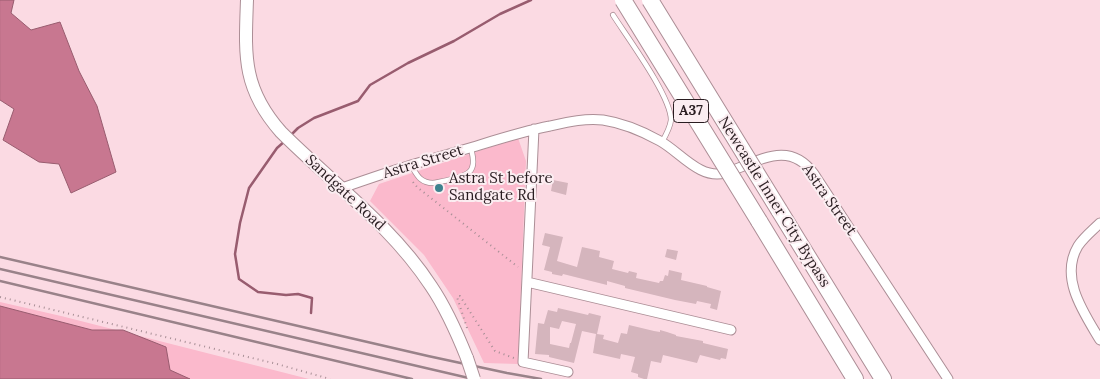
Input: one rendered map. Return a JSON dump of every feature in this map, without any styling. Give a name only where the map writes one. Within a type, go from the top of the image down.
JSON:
[{"type":"highway","name":"Newcastle Inner City Bypass","points":[[623,0],[855,379]]},
{"type":"highway","name":"Newcastle Inner City Bypass","points":[[650,0],[883,379]]},
{"type":"main road","name":"Sandgate Road","points":[[246,0],[246,51],[251,81],[256,96],[263,108],[281,132],[372,216],[419,269],[432,286],[457,331],[474,379]]},
{"type":"street","name":"Astra Street","points":[[342,188],[515,134],[588,119],[618,123],[647,134],[662,142],[702,171],[713,174],[725,174],[766,157],[787,155],[794,157],[806,164],[819,182],[948,379]]},
{"type":"street","points":[[534,129],[523,362],[568,372]]},
{"type":"street","points":[[1100,223],[1079,244],[1072,262],[1071,271],[1073,285],[1082,309],[1100,340]]},
{"type":"street","points":[[527,279],[731,330]]},
{"type":"lane","points":[[612,15],[649,70],[668,107],[670,126],[662,142]]},
{"type":"lane","points":[[411,165],[418,177],[428,183],[464,175],[472,168],[471,148]]},
{"type":"path","points":[[411,165],[412,180],[417,187],[527,279]]},
{"type":"path","points":[[468,330],[457,297],[460,296],[495,351],[523,362]]},
{"type":"path","points":[[0,297],[277,364],[330,379]]},
{"type":"shaded area","points":[[0,0],[14,0],[11,13],[31,30],[60,22],[79,71],[97,106],[116,172],[71,193],[59,164],[39,162],[3,140],[14,109],[0,100]]},
{"type":"shaded area","points":[[518,138],[526,161],[518,364],[484,363],[453,298],[424,255],[370,201],[379,184]]},
{"type":"shaded area","points":[[0,302],[61,316],[309,379],[0,379]]},
{"type":"shaded area","points":[[0,306],[92,330],[123,330],[166,347],[170,370],[190,379],[0,379]]},
{"type":"building","points":[[553,180],[568,183],[566,195],[551,191]]},
{"type":"building","points":[[545,233],[563,237],[557,261],[577,267],[582,247],[600,251],[599,257],[614,261],[612,269],[637,273],[636,278],[659,283],[663,281],[665,275],[668,276],[669,270],[682,273],[681,280],[721,291],[717,310],[710,308],[711,304],[697,301],[696,304],[675,300],[625,288],[625,286],[607,281],[607,285],[563,274],[562,276],[552,274],[552,272],[544,270],[550,247],[542,245]]},
{"type":"building","points":[[667,249],[678,251],[676,260],[665,257]]},
{"type":"building","points":[[558,308],[601,316],[597,334],[604,335],[603,339],[618,343],[621,333],[627,334],[629,325],[660,332],[660,330],[728,349],[726,359],[721,358],[720,360],[700,355],[697,363],[663,355],[661,363],[651,361],[647,379],[644,379],[638,377],[638,374],[631,372],[635,357],[621,354],[620,359],[593,353],[596,334],[582,331],[574,363],[549,357],[549,355],[535,354],[538,323],[544,324],[548,310],[557,312]],"holes":[[[562,321],[576,324],[569,348],[550,344],[550,327],[559,329]]]},
{"type":"waterway","points":[[290,136],[298,128],[314,118],[358,101],[370,85],[408,63],[454,41],[500,14],[531,0]]},
{"type":"waterway","points":[[285,141],[277,148],[249,188],[240,223],[235,254],[239,279],[258,292],[286,295],[298,294],[312,298],[311,313]]},
{"type":"railway","points":[[0,257],[428,356],[541,379]]},
{"type":"railway","points":[[0,269],[473,379]]},
{"type":"railway","points":[[0,281],[412,379]]},
{"type":"place","name":"Astra St before Sandgate Rd","points":[[439,188]]}]
